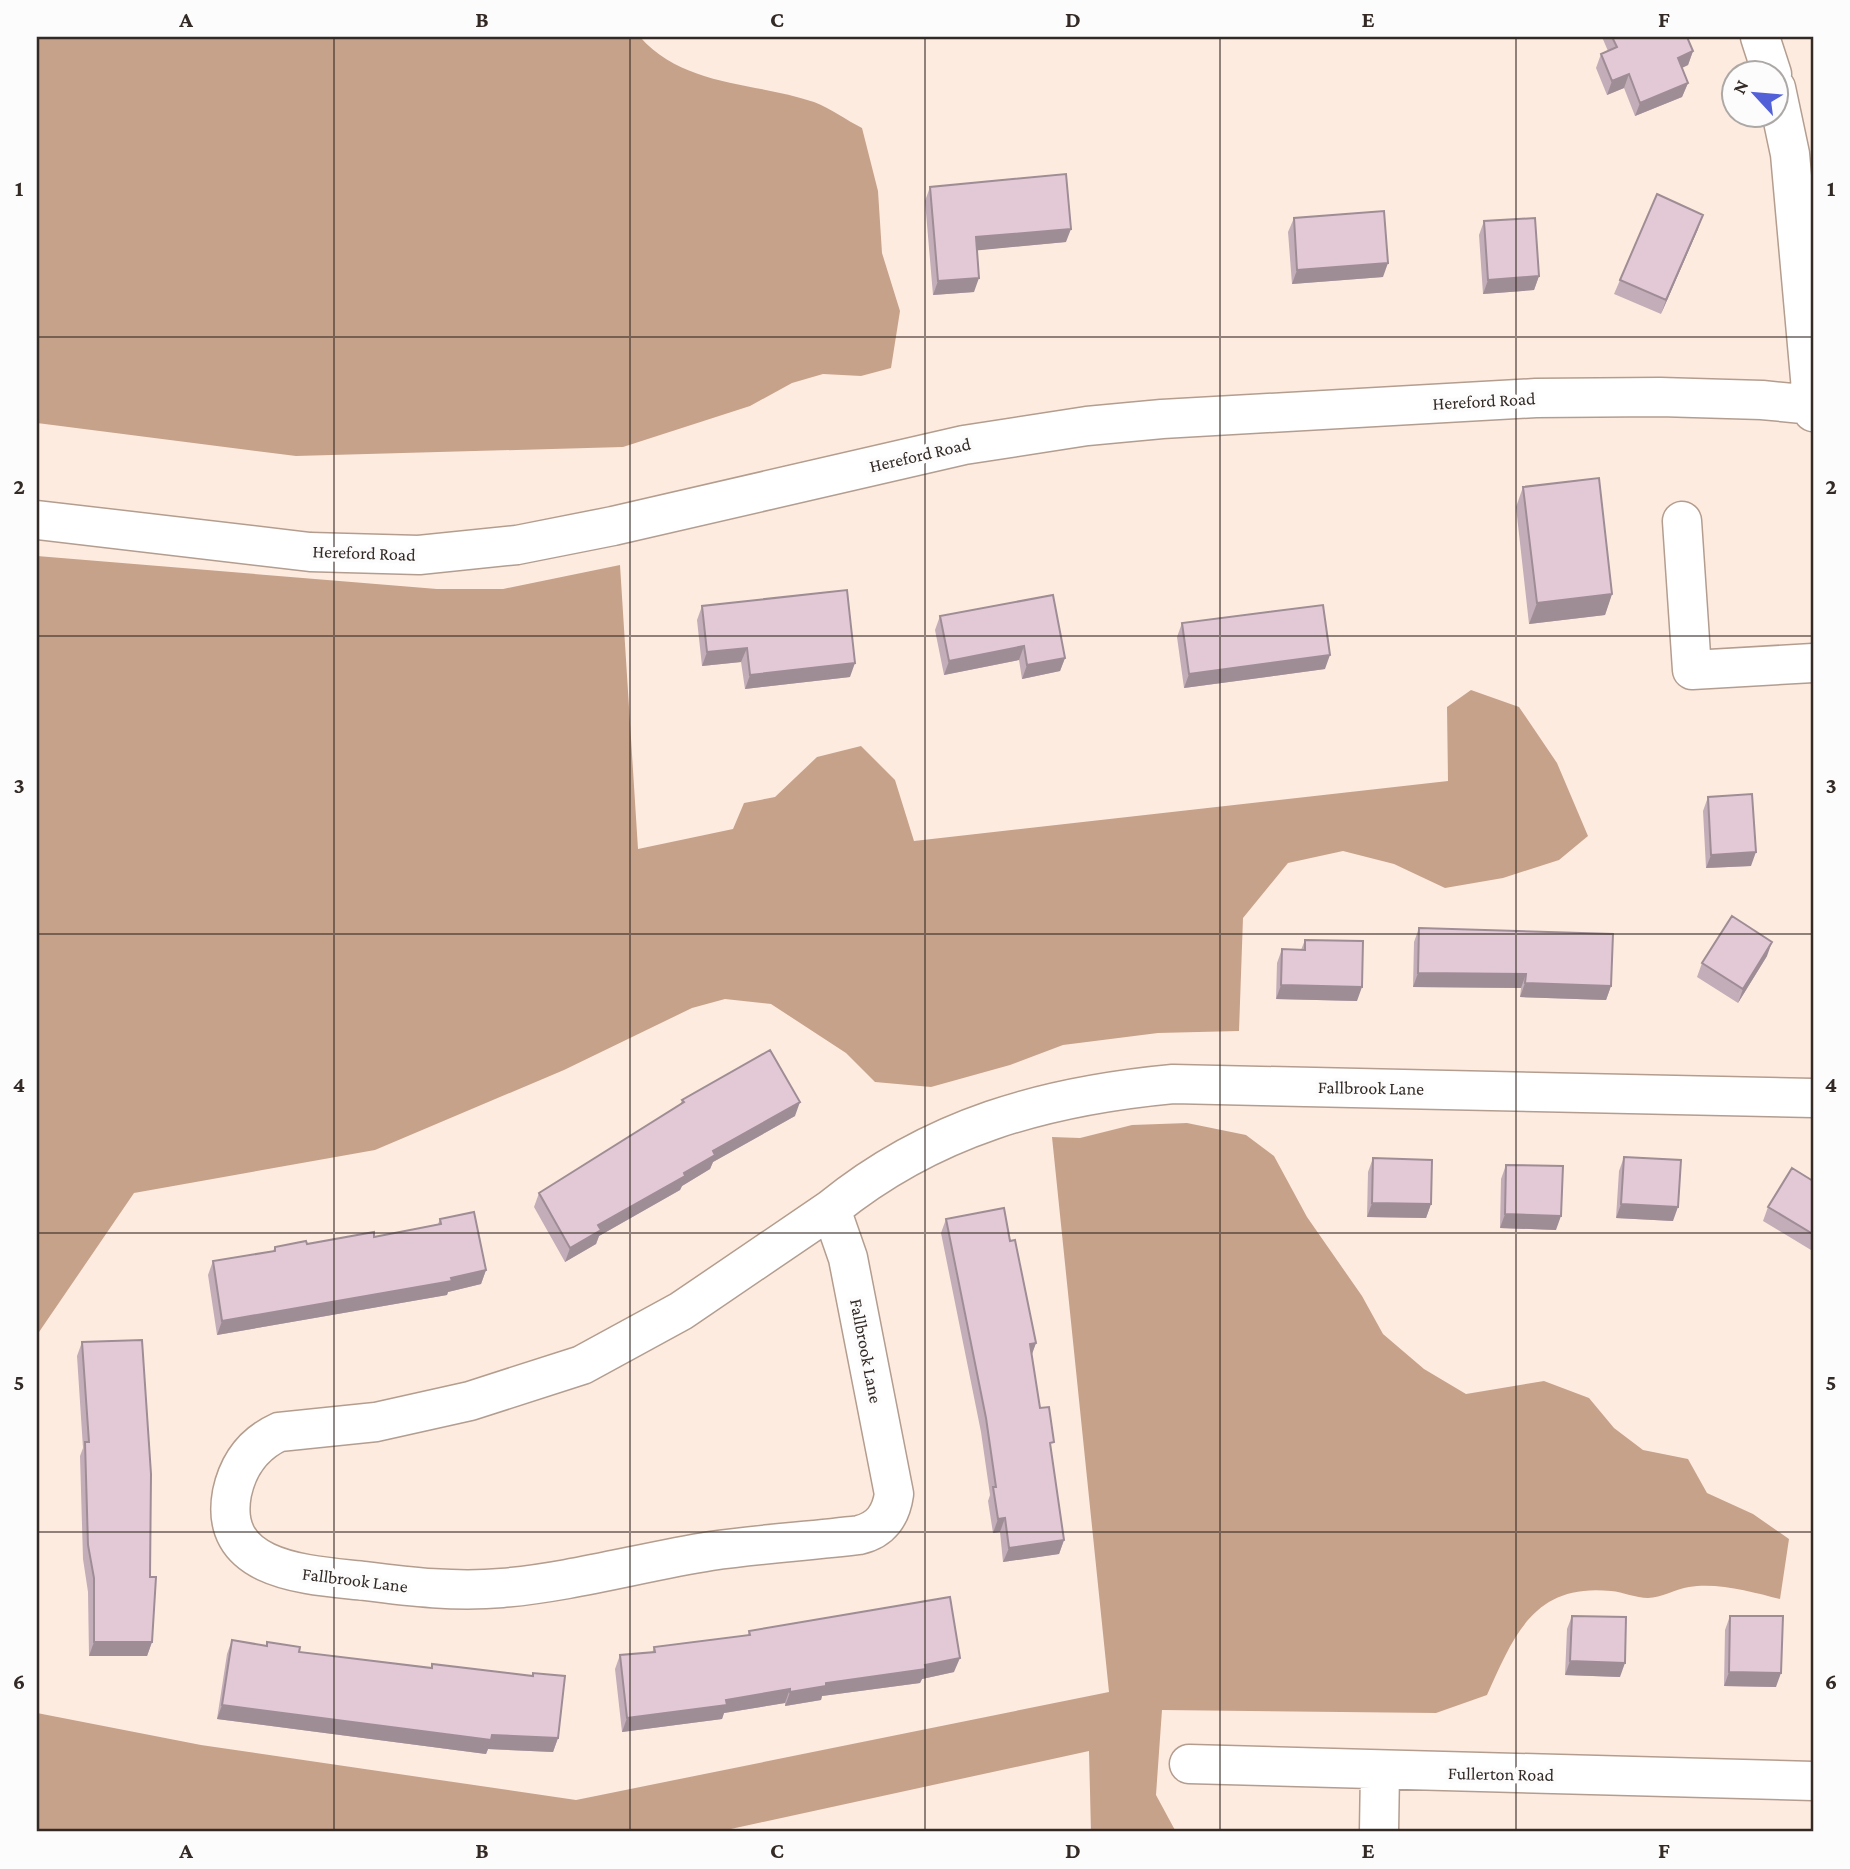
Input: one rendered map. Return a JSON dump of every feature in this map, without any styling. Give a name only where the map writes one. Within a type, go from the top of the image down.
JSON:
[{"type":"street","points":[[1760,37],[1767,60]]},
{"type":"street","points":[[1785,130],[1790,154],[1813,412]]},
{"type":"street","name":"Hereford Road","points":[[37,520],[310,552],[419,555],[517,545],[613,526],[964,445],[1087,426],[1536,398],[1660,397],[1813,405]]},
{"type":"street","points":[[1682,521],[1692,670],[1813,663]]},
{"type":"street","name":"Fallbrook Lane","points":[[831,1209],[848,1258],[894,1494],[890,1513],[873,1530],[859,1535],[713,1551],[504,1588],[438,1590],[294,1573],[252,1553],[236,1534],[230,1506],[236,1479],[250,1453],[269,1437],[279,1432],[376,1422],[470,1401],[582,1365],[681,1311],[898,1163],[962,1130],[1031,1106],[1101,1091],[1173,1084],[1813,1097]]},
{"type":"street","name":"Fullerton Road","points":[[1188,1764],[1813,1781]]},
{"type":"street","points":[[1379,1832],[1380,1771]]},
{"type":"shaded area","points":[[37,37],[640,37],[677,65],[699,74],[814,102],[862,128],[878,191],[882,253],[900,311],[891,368],[861,376],[823,374],[792,383],[750,406],[623,447],[296,456],[37,423]]},
{"type":"shaded area","points":[[37,556],[437,589],[503,589],[620,565],[638,849],[733,829],[744,803],[775,797],[817,757],[861,746],[895,780],[914,841],[1448,781],[1447,707],[1471,690],[1519,707],[1557,763],[1588,836],[1559,860],[1503,878],[1445,888],[1394,864],[1343,851],[1288,863],[1243,918],[1239,1031],[1158,1033],[1063,1045],[1010,1065],[931,1087],[875,1082],[846,1053],[771,1004],[725,999],[692,1008],[564,1070],[375,1150],[134,1193],[37,1335]]},
{"type":"shaded area","points":[[1187,1123],[1246,1135],[1274,1156],[1307,1217],[1362,1296],[1383,1334],[1424,1369],[1466,1394],[1544,1381],[1589,1398],[1614,1428],[1643,1450],[1688,1459],[1707,1493],[1753,1514],[1789,1539],[1780,1599],[1735,1588],[1711,1586],[1689,1587],[1648,1598],[1611,1591],[1585,1591],[1563,1595],[1530,1618],[1507,1652],[1487,1695],[1436,1713],[1162,1710],[1156,1795],[1176,1832],[1091,1832],[1089,1751],[717,1832],[37,1832],[37,1713],[201,1745],[576,1800],[1109,1692],[1052,1137],[1080,1138],[1132,1125]]},
{"type":"building","points":[[1612,37],[1687,37],[1693,51],[1678,58],[1688,83],[1640,103],[1629,74],[1612,81],[1601,54],[1617,47]]},
{"type":"building","points":[[1066,174],[1071,229],[976,237],[979,278],[938,281],[930,187]]},
{"type":"building","points":[[1657,194],[1703,215],[1666,300],[1620,280]]},
{"type":"building","points":[[1384,211],[1388,263],[1297,270],[1294,218]]},
{"type":"building","points":[[1535,218],[1539,276],[1488,280],[1484,221]]},
{"type":"building","points":[[1599,478],[1612,594],[1537,603],[1523,487]]},
{"type":"building","points":[[847,590],[855,663],[750,675],[747,648],[707,652],[702,606]]},
{"type":"building","points":[[1053,595],[1065,658],[1027,665],[1024,646],[949,661],[940,616]]},
{"type":"building","points":[[1323,605],[1330,655],[1189,674],[1182,623]]},
{"type":"building","points":[[1752,794],[1756,852],[1711,855],[1708,797]]},
{"type":"building","points":[[1732,916],[1772,942],[1743,989],[1702,963]]},
{"type":"building","points":[[1419,928],[1613,934],[1611,986],[1525,983],[1526,974],[1418,973]]},
{"type":"building","points":[[1305,940],[1363,941],[1362,987],[1281,985],[1282,949],[1305,950]]},
{"type":"building","points":[[770,1050],[800,1102],[713,1151],[715,1155],[684,1173],[685,1176],[598,1225],[601,1230],[570,1248],[539,1193],[684,1102],[682,1100]]},
{"type":"building","points":[[1624,1157],[1681,1160],[1678,1207],[1621,1204]]},
{"type":"building","points":[[1373,1158],[1432,1160],[1431,1204],[1372,1203]]},
{"type":"building","points":[[1506,1165],[1563,1166],[1561,1216],[1505,1214]]},
{"type":"building","points":[[1792,1168],[1813,1181],[1813,1234],[1768,1207]]},
{"type":"building","points":[[1004,1208],[1010,1241],[1015,1240],[1036,1343],[1030,1344],[1040,1408],[1049,1407],[1054,1442],[1050,1443],[1064,1540],[1009,1548],[1005,1518],[998,1519],[986,1418],[946,1219]]},
{"type":"building","points":[[474,1212],[486,1270],[451,1278],[452,1281],[222,1321],[213,1261],[275,1251],[275,1247],[306,1241],[307,1244],[374,1232],[374,1237],[441,1224],[440,1219]]},
{"type":"building","points":[[142,1340],[151,1474],[150,1577],[156,1577],[152,1642],[94,1642],[94,1578],[88,1545],[85,1442],[89,1442],[82,1342]]},
{"type":"building","points":[[950,1597],[960,1658],[925,1665],[926,1669],[726,1700],[727,1705],[627,1718],[620,1655],[655,1652],[654,1647],[750,1635],[749,1631]]},
{"type":"building","points":[[1572,1616],[1626,1617],[1625,1663],[1570,1661]]},
{"type":"building","points":[[1730,1616],[1783,1616],[1781,1673],[1729,1672]]},
{"type":"building","points":[[232,1640],[267,1646],[267,1642],[300,1647],[299,1652],[432,1668],[432,1664],[533,1676],[533,1673],[565,1676],[558,1738],[492,1735],[491,1740],[222,1705]]}]
